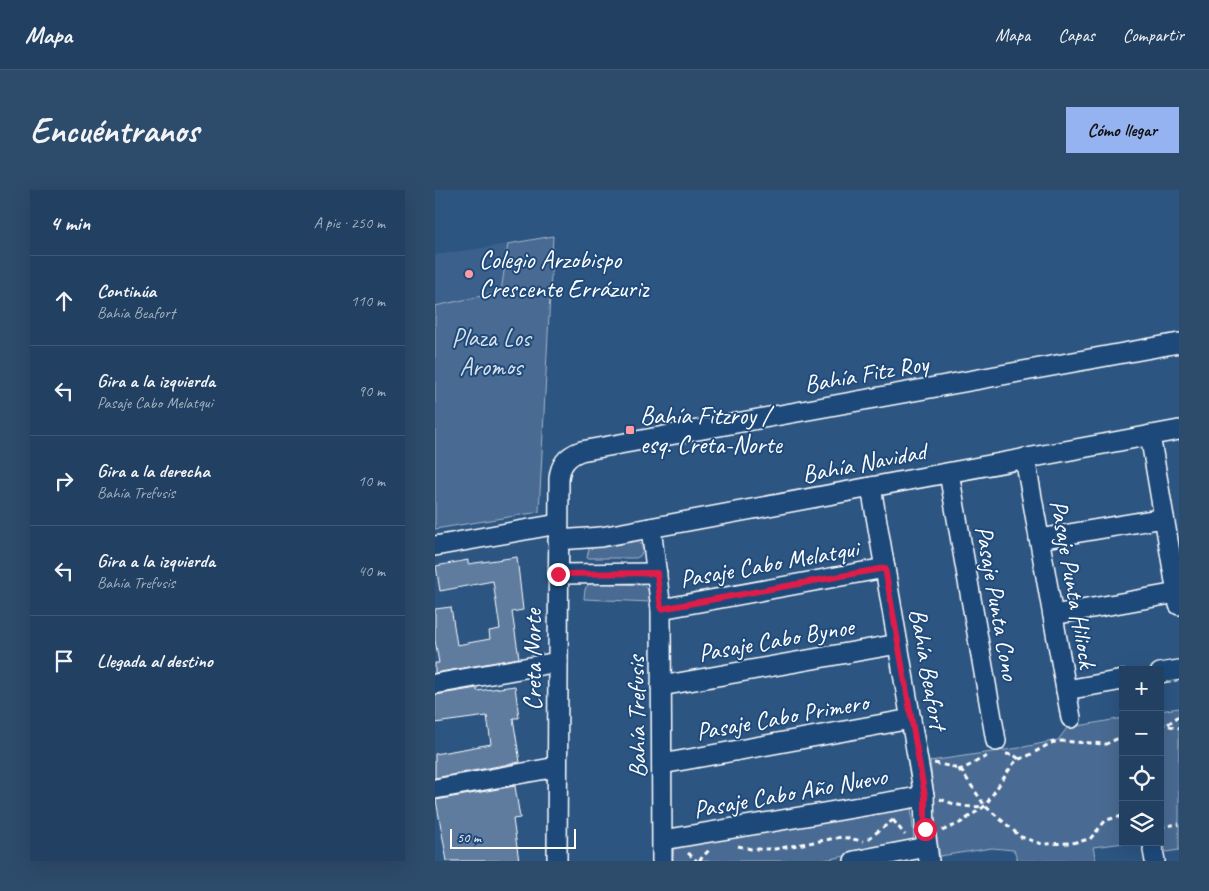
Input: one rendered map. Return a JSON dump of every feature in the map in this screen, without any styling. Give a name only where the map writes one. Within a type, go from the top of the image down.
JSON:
[{"type":"street","name":"Bahía Fitz Roy","points":[[565,461],[581,451],[1179,343]]},
{"type":"street","name":"Bahía Navidad","points":[[435,546],[558,532],[596,538],[1179,430]]},
{"type":"street","points":[[1053,615],[1178,599],[1150,436]]},
{"type":"street","name":"Pasaje Punta Hiliock","points":[[1025,458],[1071,718]]},
{"type":"street","name":"Creta Norte","points":[[557,861],[559,473],[565,461]]},
{"type":"street","name":"Pasaje Punta Cono","points":[[949,473],[997,750]]},
{"type":"street","name":"Bahía Beafort","points":[[871,487],[925,798],[928,854]]},
{"type":"street","points":[[1039,539],[1164,518]]},
{"type":"street","name":"Bahía Trefusis","points":[[651,528],[661,609],[663,861]]},
{"type":"street","name":"Pasaje Cabo Melatqui","points":[[661,609],[885,568]]},
{"type":"street","points":[[558,574],[657,573]]},
{"type":"street","name":"Pasaje Cabo Bynoe","points":[[661,686],[898,644]]},
{"type":"street","points":[[435,684],[558,662]]},
{"type":"street","points":[[1164,672],[1179,670]]},
{"type":"street","points":[[1066,690],[1119,681]]},
{"type":"street","name":"Pasaje Cabo Primero","points":[[662,764],[911,719]]},
{"type":"street","points":[[435,789],[557,767]]},
{"type":"street","name":"Pasaje Cabo Año Nuevo","points":[[663,840],[925,798]]},
{"type":"street","points":[[854,861],[928,854]]},
{"type":"path","points":[[1167,724],[1179,716]]},
{"type":"path","points":[[1167,724],[1179,728]]},
{"type":"path","points":[[925,798],[937,797],[956,806],[968,808],[985,806],[1013,764],[1019,759],[1026,758],[1051,743],[1059,741],[1106,744],[1119,738]]},
{"type":"path","points":[[958,770],[997,750],[1014,755],[1019,759]]},
{"type":"path","points":[[919,762],[942,764],[963,773],[985,806],[1021,837],[1042,844],[1072,843],[1090,839],[1106,820],[1119,817]]},
{"type":"path","points":[[734,845],[751,849],[775,849],[842,837],[865,841],[897,816]]},
{"type":"path","points":[[1164,826],[1179,824]]},
{"type":"path","points":[[699,861],[712,848]]},
{"type":"shaded area","name":"Colegio Arzobispo Crescente Errázuriz","points":[[508,244],[502,292],[435,306],[435,255]]},
{"type":"green space","name":"Plaza Los Aromos","points":[[553,236],[539,512],[435,529],[435,306],[501,292],[508,244]]},
{"type":"green space","points":[[636,540],[641,544],[643,551],[640,556],[636,558],[587,558],[589,548]]},
{"type":"green space","points":[[594,583],[643,585],[649,591],[650,602],[584,599],[586,588]]},
{"type":"green space","points":[[1179,708],[1179,850],[1166,852],[1164,846],[1164,710]]},
{"type":"green space","points":[[1119,719],[1119,844],[1093,847],[1096,861],[1018,861],[1014,850],[992,848],[940,856],[933,817],[934,796],[930,761],[1019,748],[1058,740],[1067,728]]},
{"type":"green space","points":[[911,805],[914,843],[819,861],[673,861],[674,844]]},
{"type":"building","points":[[517,557],[523,610],[512,612],[519,658],[435,673],[435,663],[439,663],[435,640],[435,609],[451,607],[457,645],[490,639],[489,631],[500,629],[493,581],[440,591],[436,566],[468,560],[468,564]]},
{"type":"building","points":[[515,686],[519,718],[513,718],[520,762],[435,778],[435,754],[491,744],[487,716],[435,723],[435,695],[477,688],[477,691]]},
{"type":"building","points":[[515,786],[520,818],[513,819],[519,861],[447,861],[436,800]]},
{"type":"place","name":"Colegio Arzobispo Crescente Errázuriz","points":[[469,274]]},
{"type":"place","name":"Bahía Fitzroy / esq. Creta-Norte","points":[[630,430]]},
{"type":"route","points":[[558,574],[657,573],[661,609],[885,568],[925,796],[925,829]]}]
